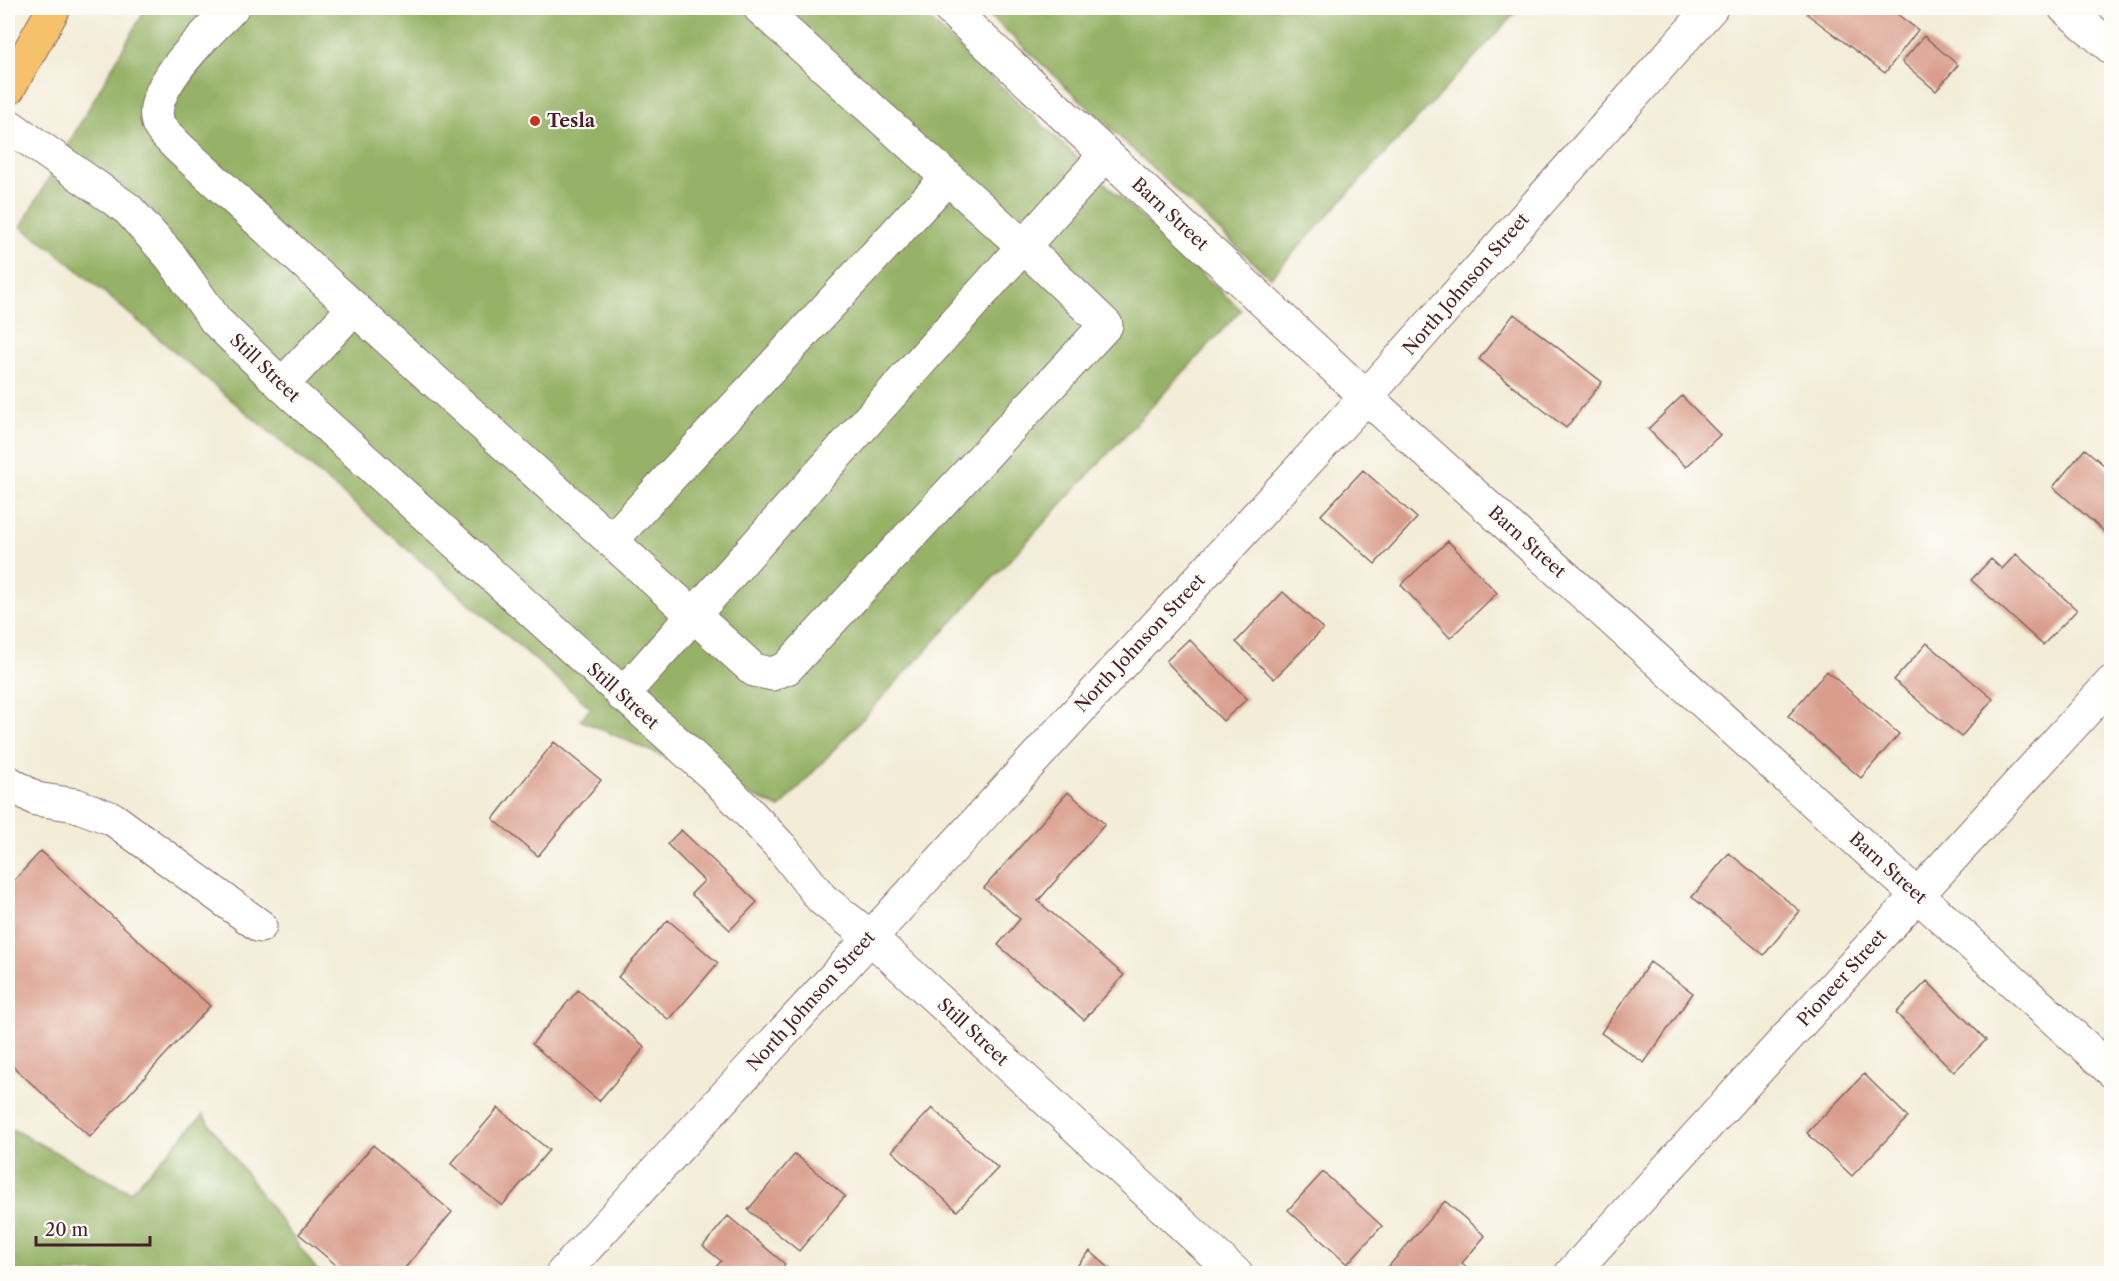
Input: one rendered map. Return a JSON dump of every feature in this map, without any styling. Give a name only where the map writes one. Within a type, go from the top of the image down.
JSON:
[{"type":"main road","points":[[8,89],[54,8]]},
{"type":"street","points":[[232,8],[166,83],[157,104],[158,124],[176,145],[754,670],[772,674],[787,668],[1106,325],[948,177],[760,8]]},
{"type":"street","name":"Barn Street","points":[[949,8],[1366,397],[2112,1071]]},
{"type":"street","name":"North Johnson Street","points":[[562,1274],[1366,397],[1711,8]]},
{"type":"street","points":[[2065,8],[2112,48]]},
{"type":"street","name":"Still Street","points":[[8,125],[128,209],[171,257],[216,321],[282,385],[717,779],[782,848],[822,899],[870,937],[1236,1274]]},
{"type":"street","points":[[622,695],[1106,154]]},
{"type":"street","points":[[612,541],[948,177]]},
{"type":"street","points":[[282,385],[354,308]]},
{"type":"street","name":"Pioneer Street","points":[[1571,1274],[2112,682]]},
{"type":"street","points":[[8,782],[36,799],[76,805],[113,819],[260,926]]},
{"type":"green space","points":[[146,8],[917,8],[1241,310],[780,808],[580,720],[591,708],[350,500],[55,251],[21,227]]},
{"type":"green space","points":[[982,8],[1520,8],[1270,278]]},
{"type":"green space","points":[[203,1115],[319,1273],[8,1273],[8,1127],[130,1192]]},
{"type":"building","points":[[1812,8],[1889,8],[1918,30],[1885,73],[1807,14]]},
{"type":"building","points":[[1924,36],[1958,65],[1936,91],[1902,62]]},
{"type":"building","points":[[1514,314],[1602,382],[1566,428],[1479,359]]},
{"type":"building","points":[[1682,396],[1720,435],[1686,467],[1648,429]]},
{"type":"building","points":[[2085,449],[2112,472],[2112,529],[2107,534],[2053,487]]},
{"type":"building","points":[[1363,470],[1417,518],[1375,564],[1321,515]]},
{"type":"building","points":[[1448,541],[1497,593],[1450,638],[1401,585]]},
{"type":"building","points":[[2016,554],[2077,610],[2043,645],[1971,580],[1991,559],[2002,569]]},
{"type":"building","points":[[1283,592],[1323,629],[1274,679],[1236,642]]},
{"type":"building","points":[[1189,639],[1247,699],[1223,721],[1166,661]]},
{"type":"building","points":[[1927,643],[1993,699],[1961,737],[1894,680]]},
{"type":"building","points":[[1827,671],[1899,734],[1861,778],[1788,716]]},
{"type":"building","points":[[554,742],[601,780],[538,856],[493,819]]},
{"type":"building","points":[[1068,792],[1105,824],[1038,901],[1124,975],[1084,1020],[998,945],[1020,919],[984,888]]},
{"type":"building","points":[[681,830],[757,902],[730,930],[691,894],[704,881],[667,844]]},
{"type":"building","points":[[41,851],[210,1006],[90,1137],[8,1062],[8,887]]},
{"type":"building","points":[[1729,853],[1800,911],[1764,955],[1692,897]]},
{"type":"building","points":[[668,920],[718,963],[669,1020],[618,977]]},
{"type":"building","points":[[1650,962],[1693,993],[1644,1063],[1601,1033]]},
{"type":"building","points":[[1927,981],[1986,1040],[1954,1072],[1896,1013]]},
{"type":"building","points":[[578,990],[645,1047],[599,1101],[532,1044]]},
{"type":"building","points":[[1864,1074],[1908,1117],[1852,1176],[1807,1133]]},
{"type":"building","points":[[498,1108],[549,1150],[502,1206],[451,1164]]},
{"type":"building","points":[[932,1108],[998,1168],[957,1211],[892,1151]]},
{"type":"building","points":[[373,1145],[452,1212],[400,1274],[347,1274],[299,1234]]},
{"type":"building","points":[[795,1154],[845,1196],[799,1251],[748,1210]]},
{"type":"building","points":[[1323,1172],[1382,1226],[1347,1264],[1288,1210]]},
{"type":"building","points":[[1445,1201],[1485,1236],[1462,1263],[1474,1274],[1382,1274]]},
{"type":"building","points":[[728,1216],[785,1264],[777,1274],[710,1274],[721,1261],[703,1246]]},
{"type":"building","points":[[1090,1251],[1116,1274],[1070,1274]]},
{"type":"place","name":"Tesla","points":[[535,121]]}]
